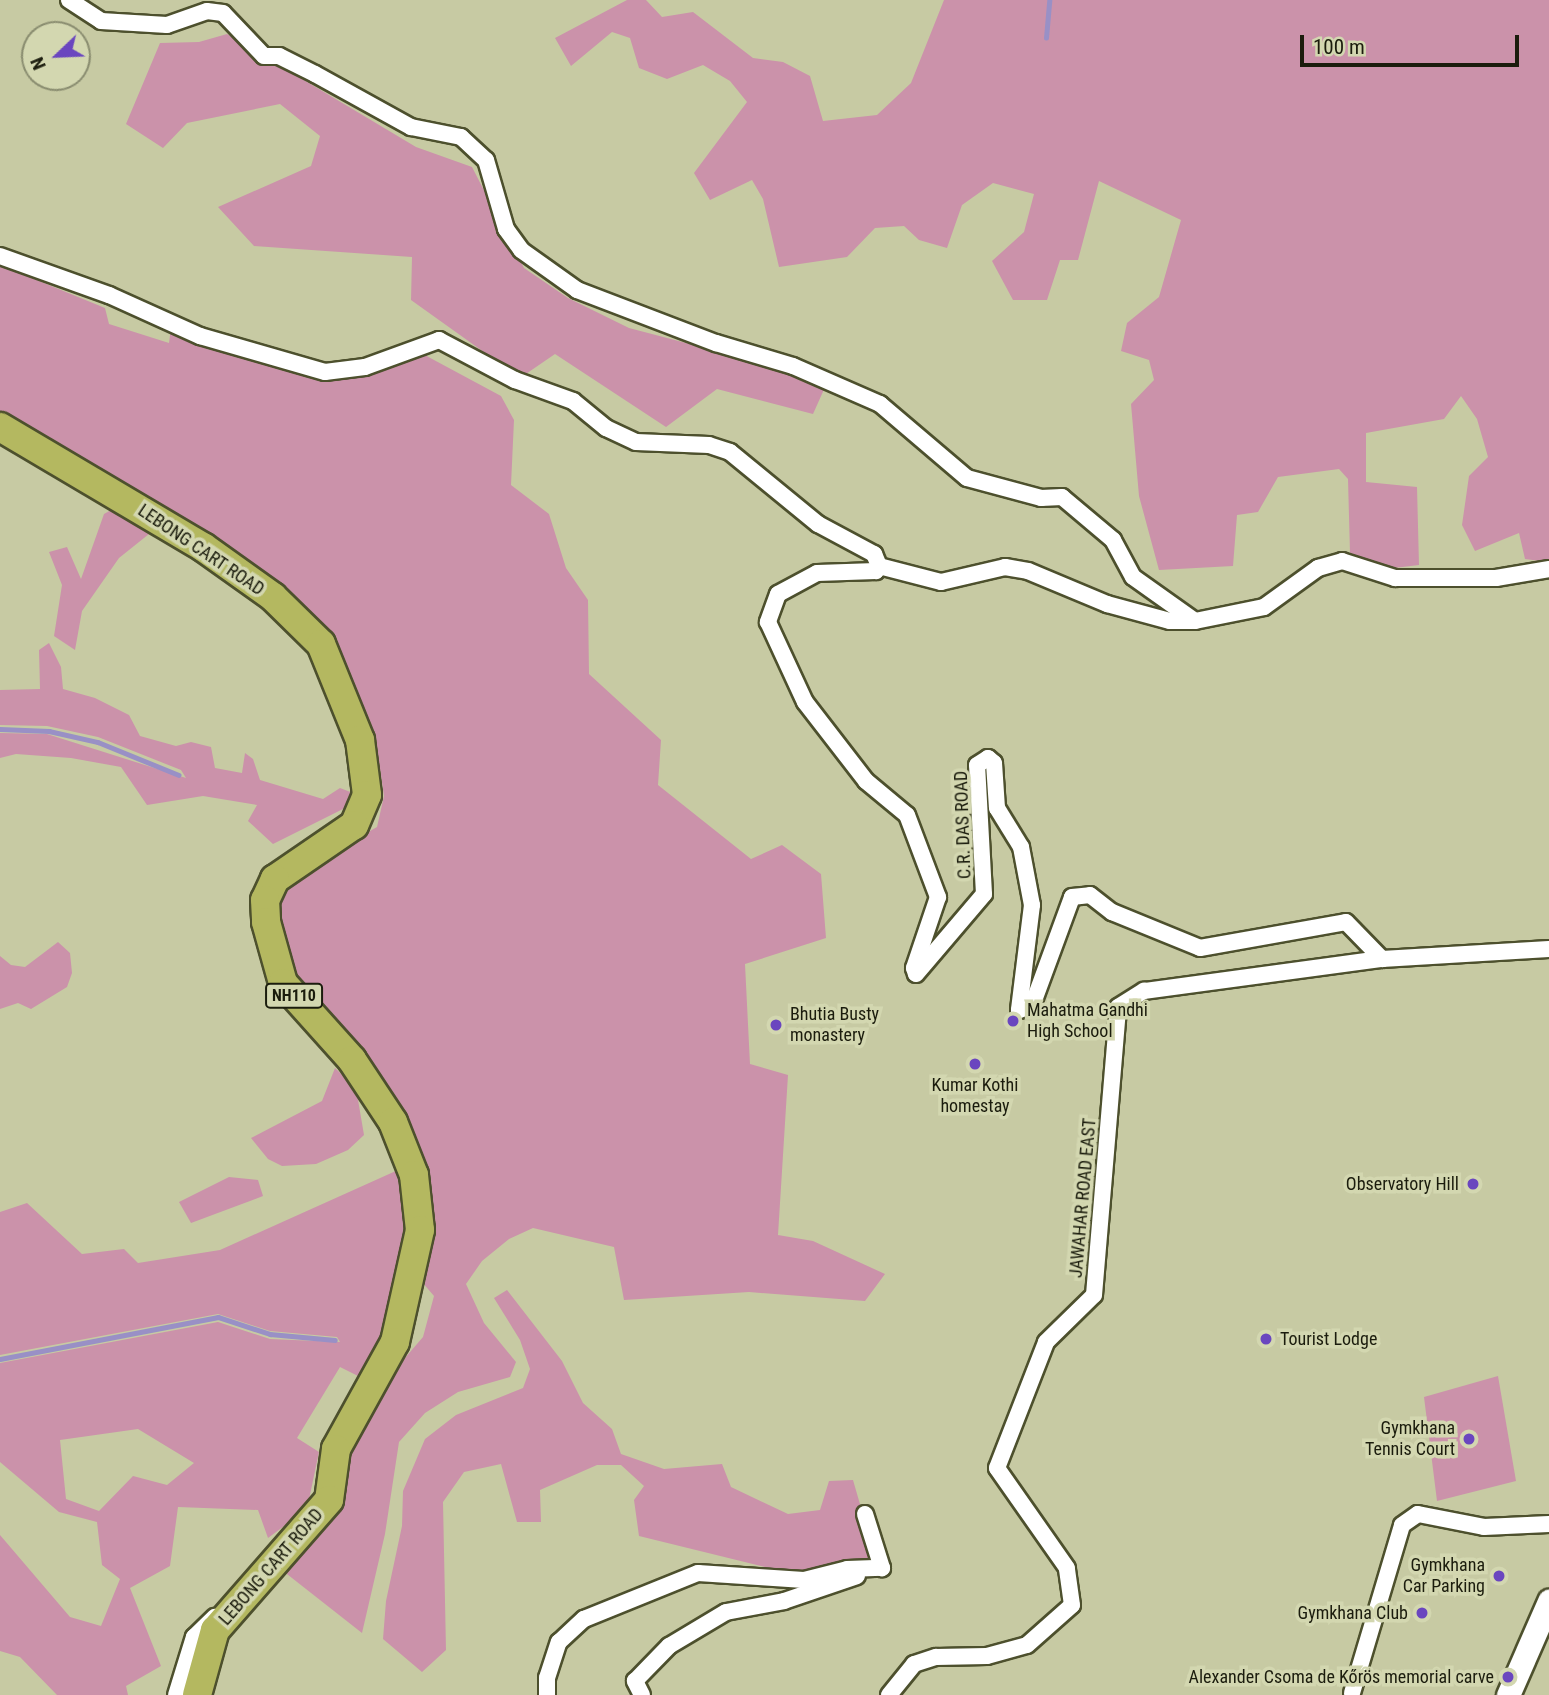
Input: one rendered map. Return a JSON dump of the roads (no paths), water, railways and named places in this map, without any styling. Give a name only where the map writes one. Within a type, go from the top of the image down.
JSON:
[{"type":"highway","name":"LEBONG CART ROAD","points":[[0,427],[204,547],[273,597],[321,644],[360,740],[367,795],[354,825],[275,879],[265,900],[266,922],[283,983],[352,1060],[393,1122],[414,1175],[420,1230],[395,1342],[336,1449],[329,1500],[307,1530],[230,1608],[215,1630],[197,1695]]},
{"type":"main road","points":[[1508,1695],[1549,1601]]},
{"type":"street","points":[[69,0],[101,21],[167,24],[208,11],[223,13],[264,56],[291,62],[418,130],[461,137],[486,160],[506,229],[522,250],[577,290],[716,343],[793,366],[880,404],[967,478],[1041,498],[1062,497],[1113,540],[1133,577],[1195,621]]},
{"type":"street","points":[[0,256],[109,295],[200,336],[325,372],[365,367],[439,340],[515,380],[573,401],[606,428],[636,442],[709,445],[730,452],[818,523],[874,554],[879,566],[941,582],[1005,567],[1028,571],[1107,604],[1170,621],[1195,621],[1264,607],[1318,568],[1342,561],[1395,579],[1441,575],[1496,578],[1549,569]]},
{"type":"street","name":"C.R. DAS ROAD","points":[[879,566],[876,571],[817,573],[778,594],[768,622],[805,702],[866,781],[907,815],[938,897],[914,968],[916,974],[984,894],[977,765],[988,758],[994,763],[997,808],[1021,847],[1032,905],[1019,1010],[1031,1006],[1072,897],[1090,895],[1112,912],[1200,948],[1346,922],[1382,959]]},
{"type":"street","points":[[1382,959],[1549,949]]},
{"type":"street","name":"JAWAHAR ROAD EAST","points":[[889,1695],[914,1664],[936,1657],[988,1656],[1027,1645],[1072,1605],[1067,1567],[997,1468],[1046,1342],[1094,1295],[1118,1007],[1144,991],[1382,959]]},
{"type":"street","points":[[865,1514],[882,1569]]},
{"type":"street","points":[[1352,1693],[1402,1525],[1418,1514],[1483,1527],[1549,1524]]},
{"type":"street","points":[[547,1695],[547,1678],[559,1642],[584,1619],[698,1573],[804,1580],[847,1569],[882,1569]]},
{"type":"street","points":[[642,1695],[635,1681],[669,1646],[726,1612],[784,1601],[882,1569]]},
{"type":"street","points":[[176,1695],[194,1637],[209,1620],[230,1608]]},
{"type":"waterway","points":[[1046,38],[1049,0]]},
{"type":"waterway","points":[[0,729],[49,731],[98,742],[179,775]]},
{"type":"waterway","points":[[0,1359],[218,1317],[270,1334],[335,1340]]},
{"type":"place","name":"Mahatma Gandhi High School","points":[[1013,1021]]},
{"type":"place","name":"Bhutia Busty monastery","points":[[776,1025]]},
{"type":"place","name":"Kumar Kothi homestay","points":[[975,1064]]},
{"type":"place","name":"Observatory Hill","points":[[1473,1184]]},
{"type":"place","name":"Tourist Lodge","points":[[1266,1339]]},
{"type":"place","name":"Gymkhana Tennis Court","points":[[1469,1439]]},
{"type":"place","name":"Gymkhana Car Parking","points":[[1499,1576]]},
{"type":"place","name":"Gymkhana Club","points":[[1422,1613]]},
{"type":"place","name":"Alexander Csoma de Kőrös memorial carve","points":[[1508,1677]]}]
